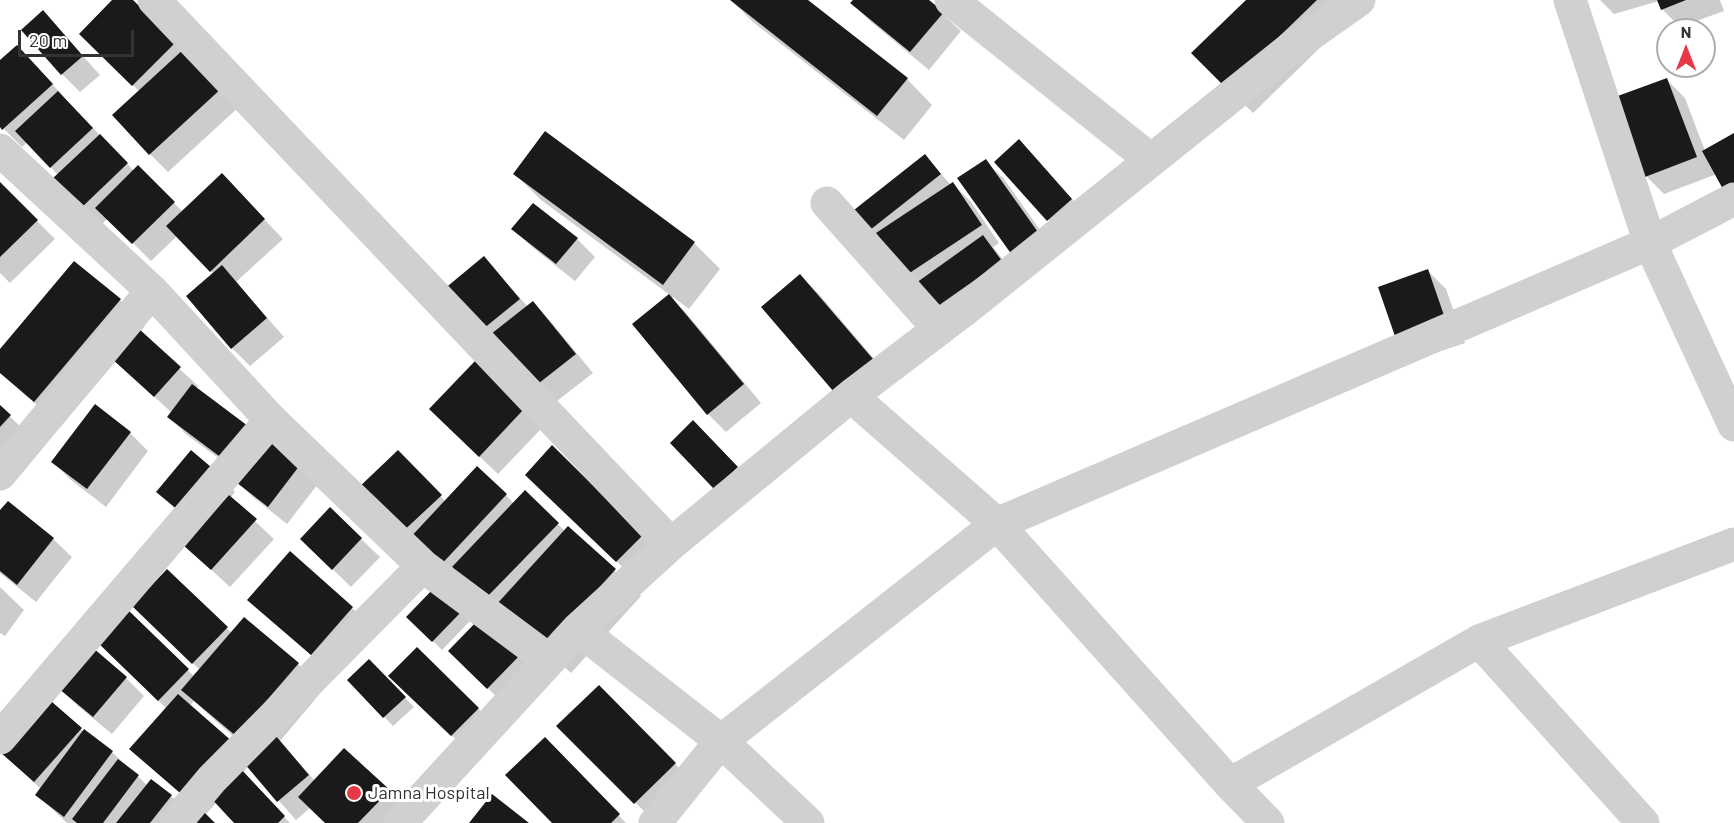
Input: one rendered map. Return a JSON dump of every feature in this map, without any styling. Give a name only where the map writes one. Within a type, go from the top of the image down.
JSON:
[{"type":"street","points":[[154,0],[671,544]]},
{"type":"street","points":[[951,0],[1151,160]]},
{"type":"street","points":[[400,823],[578,629],[671,544],[851,396],[939,329],[1295,45],[1359,0]]},
{"type":"street","points":[[1570,0],[1650,243],[1734,426]]},
{"type":"street","points":[[0,150],[153,291],[271,420],[423,566],[549,660]]},
{"type":"street","points":[[655,823],[721,741],[997,524],[1650,243],[1734,199]]},
{"type":"street","points":[[827,203],[939,329]]},
{"type":"street","points":[[0,474],[153,291]]},
{"type":"street","points":[[851,396],[997,524],[1230,784],[1268,823]]},
{"type":"street","points":[[0,738],[271,420]]},
{"type":"street","points":[[1230,784],[1479,641],[1734,544]]},
{"type":"street","points":[[175,823],[212,779],[423,566]]},
{"type":"street","points":[[578,629],[721,741],[808,823]]},
{"type":"street","points":[[1479,641],[1643,823]]},
{"type":"building","points":[[112,0],[133,0],[176,42],[132,86],[79,34]]},
{"type":"building","points":[[730,0],[808,0],[908,78],[877,116]]},
{"type":"building","points":[[853,0],[929,0],[944,12],[910,52],[850,3]]},
{"type":"building","points":[[1246,0],[1317,0],[1226,88],[1191,53]]},
{"type":"building","points":[[1657,0],[1686,0],[1661,10]]},
{"type":"building","points":[[43,10],[83,56],[61,75],[21,30]]},
{"type":"building","points":[[17,45],[53,84],[2,130],[0,127],[0,60]]},
{"type":"building","points":[[186,47],[223,87],[149,155],[112,115]]},
{"type":"building","points":[[1667,78],[1697,157],[1645,177],[1615,97]]},
{"type":"building","points":[[58,91],[93,128],[50,168],[15,131]]},
{"type":"building","points":[[545,131],[695,242],[663,285],[513,174]]},
{"type":"building","points":[[1734,133],[1734,185],[1724,191],[1702,151]]},
{"type":"building","points":[[100,134],[128,163],[80,209],[52,179]]},
{"type":"building","points":[[1019,139],[1072,199],[1047,221],[994,162]]},
{"type":"building","points":[[925,154],[941,174],[870,230],[854,210]]},
{"type":"building","points":[[986,159],[1040,235],[1012,255],[957,178]]},
{"type":"building","points":[[138,165],[175,202],[132,244],[95,208]]},
{"type":"building","points":[[222,173],[265,219],[210,272],[166,226]]},
{"type":"building","points":[[0,182],[38,220],[0,257]]},
{"type":"building","points":[[953,182],[982,225],[905,276],[876,233]]},
{"type":"building","points":[[533,203],[578,238],[556,264],[511,229]]},
{"type":"building","points":[[983,235],[1002,261],[935,308],[916,283]]},
{"type":"building","points":[[484,256],[520,299],[478,333],[443,290]]},
{"type":"building","points":[[74,261],[121,299],[34,402],[0,373],[0,349]]},
{"type":"building","points":[[222,265],[267,318],[231,349],[186,296]]},
{"type":"building","points":[[1428,269],[1447,324],[1397,342],[1378,287]]},
{"type":"building","points":[[800,274],[873,359],[834,392],[761,307]]},
{"type":"building","points":[[669,294],[744,384],[707,415],[632,324]]},
{"type":"building","points":[[533,301],[576,354],[534,387],[491,334]]},
{"type":"building","points":[[138,328],[181,367],[154,397],[111,358]]},
{"type":"building","points":[[475,361],[524,409],[479,457],[429,409]]},
{"type":"building","points":[[192,384],[248,426],[223,459],[167,417]]},
{"type":"building","points":[[95,404],[131,432],[87,489],[51,462]]},
{"type":"building","points":[[0,405],[11,415],[0,427]]},
{"type":"building","points":[[693,420],[738,467],[714,489],[670,443]]},
{"type":"building","points":[[265,438],[300,465],[268,507],[232,479]]},
{"type":"building","points":[[552,445],[643,535],[616,562],[525,475]]},
{"type":"building","points":[[191,450],[218,473],[183,514],[156,492]]},
{"type":"building","points":[[398,450],[442,495],[398,536],[355,491]]},
{"type":"building","points":[[477,466],[507,494],[437,569],[407,541]]},
{"type":"building","points":[[525,490],[559,523],[485,599],[452,567]]},
{"type":"building","points":[[229,495],[257,519],[211,570],[183,545]]},
{"type":"building","points":[[8,501],[54,538],[17,585],[0,571],[0,510]]},
{"type":"building","points":[[330,507],[362,538],[332,570],[300,539]]},
{"type":"building","points":[[568,526],[616,569],[544,648],[496,605]]},
{"type":"building","points":[[290,551],[353,607],[311,655],[247,600]]},
{"type":"building","points":[[167,569],[228,627],[192,664],[132,606]]},
{"type":"building","points":[[437,585],[463,610],[432,642],[406,617]]},
{"type":"building","points":[[126,608],[189,669],[158,701],[95,640]]},
{"type":"building","points":[[482,616],[521,654],[487,689],[448,651]]},
{"type":"building","points":[[244,617],[299,663],[236,736],[181,690]]},
{"type":"building","points":[[92,647],[127,677],[93,717],[58,688]]},
{"type":"building","points":[[417,647],[479,708],[451,736],[388,676]]},
{"type":"building","points":[[369,659],[406,697],[383,718],[347,680]]},
{"type":"building","points":[[599,685],[676,763],[634,804],[556,726]]},
{"type":"building","points":[[178,694],[234,743],[186,798],[129,749]]},
{"type":"building","points":[[44,695],[82,728],[34,782],[0,752]]},
{"type":"building","points":[[84,729],[113,751],[64,817],[35,795]]},
{"type":"building","points":[[270,729],[309,775],[277,802],[238,756]]},
{"type":"building","points":[[545,737],[620,814],[611,823],[552,823],[505,775]]},
{"type":"building","points":[[344,748],[390,790],[358,823],[325,823],[298,797]]},
{"type":"building","points":[[118,759],[139,775],[103,823],[77,823],[72,819]]},
{"type":"building","points":[[239,767],[285,816],[278,823],[234,823],[209,796]]},
{"type":"building","points":[[151,779],[172,795],[150,823],[116,823]]},
{"type":"building","points":[[492,794],[529,823],[469,823]]},
{"type":"building","points":[[203,811],[215,823],[191,823]]},
{"type":"place","name":"Jamna Hospital","points":[[354,793]]}]
